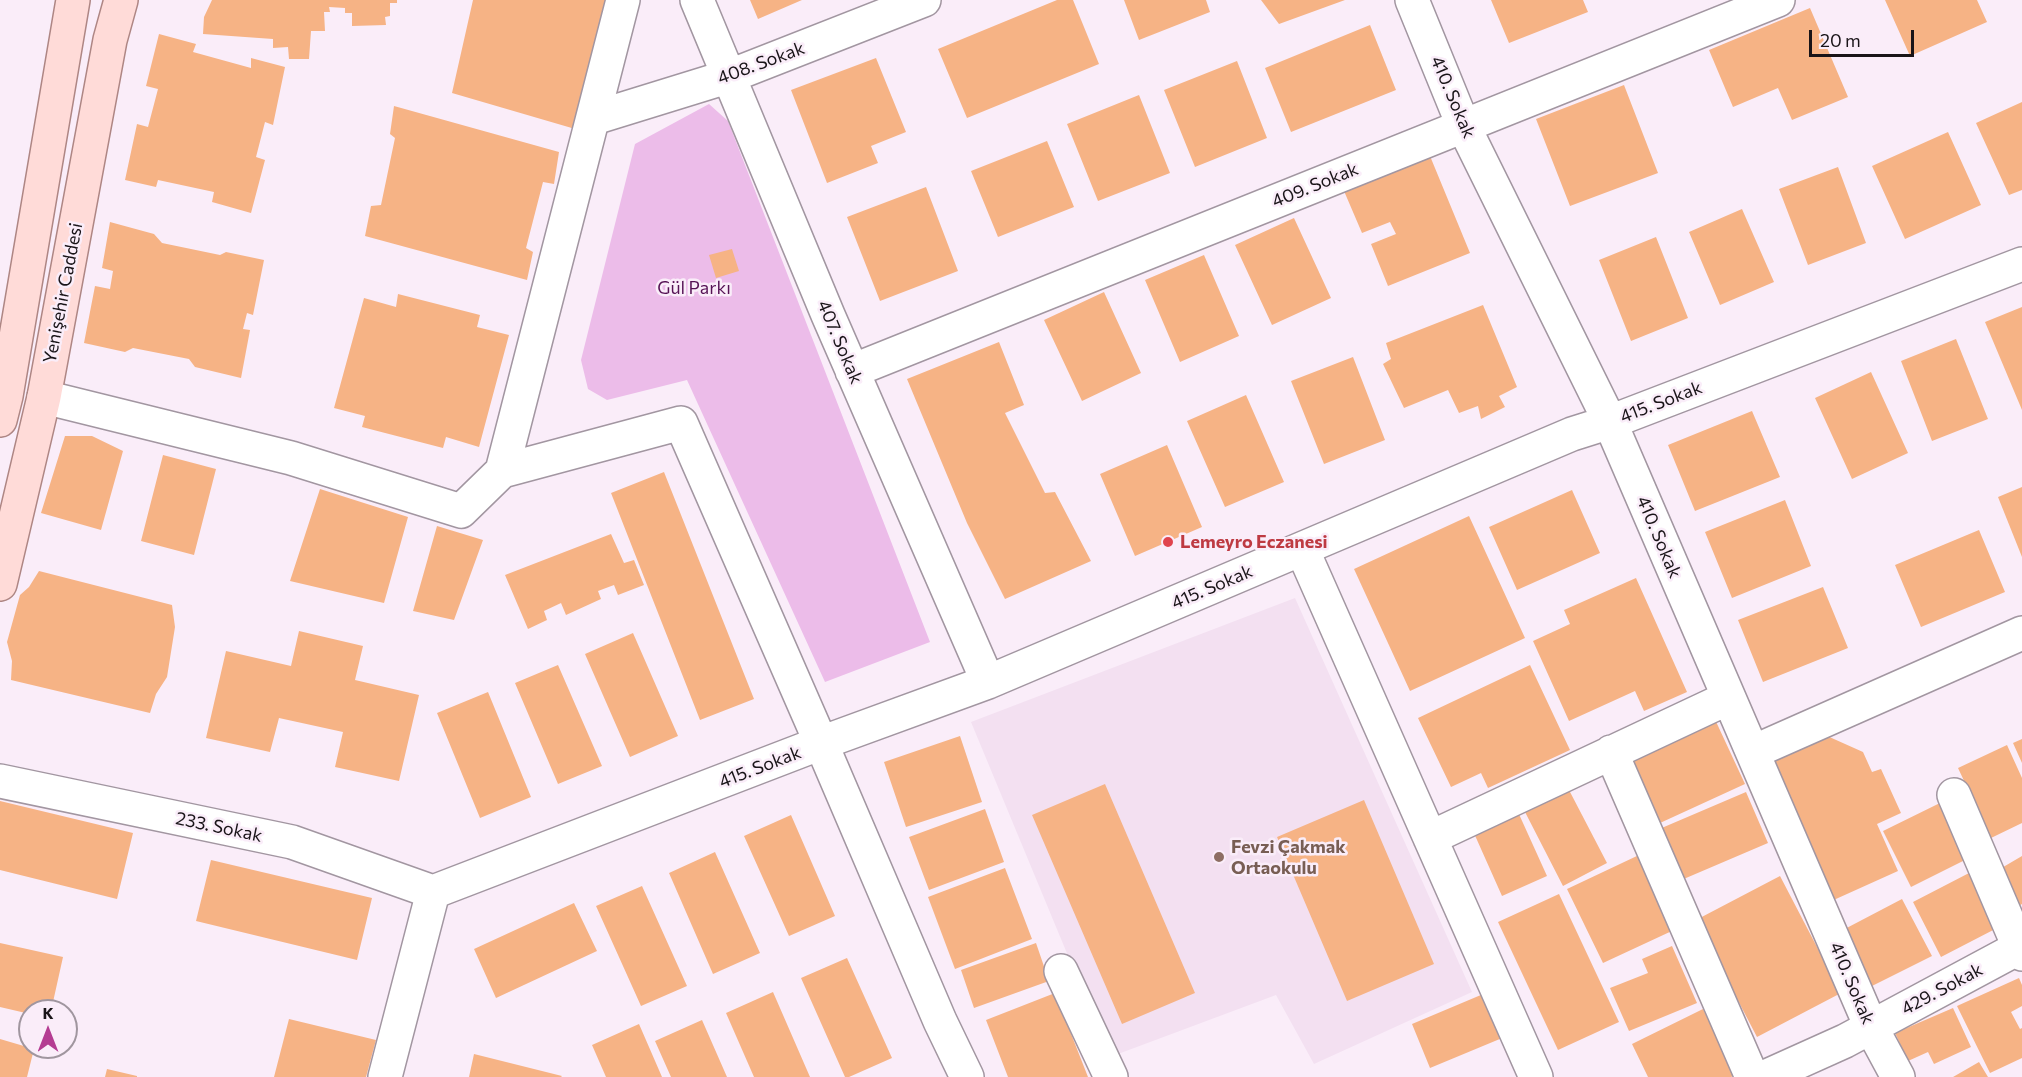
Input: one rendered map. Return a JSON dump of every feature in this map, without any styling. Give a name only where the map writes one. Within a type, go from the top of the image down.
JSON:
[{"type":"main road","name":"Yenişehir Caddesi","points":[[2,404],[73,0]]},
{"type":"main road","name":"Yenişehir Caddesi","points":[[0,584],[44,397],[108,51],[121,0]]},
{"type":"street","points":[[502,471],[623,0]]},
{"type":"street","name":"407. Sokak","points":[[697,0],[852,371],[988,682]]},
{"type":"street","name":"408. Sokak","points":[[594,118],[730,76],[924,0]]},
{"type":"street","name":"410. Sokak","points":[[1412,0],[1463,125],[1610,422],[1871,1027],[1898,1077]]},
{"type":"street","name":"409. Sokak","points":[[852,371],[1778,0]]},
{"type":"street","name":"415. Sokak","points":[[433,892],[821,743],[988,682],[1572,434],[1610,422],[2022,264]]},
{"type":"street","points":[[44,397],[291,458],[461,511],[502,471],[681,423],[940,1021],[967,1077]]},
{"type":"street","points":[[1302,549],[1536,1077]]},
{"type":"street","points":[[1753,752],[2022,633]]},
{"type":"street","points":[[1430,838],[1728,698]]},
{"type":"street","points":[[1611,752],[1752,1077]]},
{"type":"street","name":"233. Sokak","points":[[0,781],[292,842],[433,892]]},
{"type":"street","points":[[1954,795],[2021,950]]},
{"type":"street","points":[[385,1077],[433,892]]},
{"type":"street","name":"429. Sokak","points":[[1764,1077],[1845,1041],[2021,950]]},
{"type":"street","points":[[1061,971],[1111,1077]]},
{"type":"shaded area","name":"Fevzi Çakmak Ortaokulu","points":[[1295,598],[1472,992],[1314,1064],[1276,995],[1110,1057],[971,722]]},
{"type":"green space","name":"Gül Parkı","points":[[709,104],[728,121],[930,642],[825,682],[687,380],[607,400],[588,389],[581,360],[635,144]]},
{"type":"building","points":[[212,0],[397,0],[397,3],[390,3],[390,16],[385,17],[386,25],[352,26],[352,13],[345,13],[345,8],[329,7],[330,12],[324,12],[325,31],[311,31],[309,59],[289,59],[288,47],[273,48],[273,39],[203,34],[204,17]]},
{"type":"building","points":[[473,0],[616,0],[582,131],[452,93]]},
{"type":"building","points":[[750,0],[802,0],[758,19]]},
{"type":"building","points":[[1057,0],[1073,0],[1099,64],[967,118],[938,49]]},
{"type":"building","points":[[1124,0],[1206,0],[1210,12],[1139,40]]},
{"type":"building","points":[[1261,0],[1345,0],[1279,24]]},
{"type":"building","points":[[1491,0],[1583,0],[1588,12],[1509,43]]},
{"type":"building","points":[[1885,0],[1977,0],[1987,22],[1910,56]]},
{"type":"building","points":[[1810,8],[1848,97],[1792,120],[1778,88],[1733,107],[1709,50]]},
{"type":"building","points":[[1370,25],[1396,90],[1291,132],[1265,68]]},
{"type":"building","points":[[159,34],[196,44],[193,52],[251,68],[251,58],[285,67],[273,125],[265,122],[256,157],[265,160],[251,213],[212,202],[214,192],[158,180],[156,187],[125,180],[137,124],[148,127],[158,89],[146,86]]},
{"type":"building","points":[[876,58],[906,132],[871,146],[878,163],[827,183],[791,90]]},
{"type":"building","points":[[1237,61],[1267,138],[1195,167],[1164,90]]},
{"type":"building","points":[[1624,85],[1658,173],[1570,206],[1536,119]]},
{"type":"building","points":[[1139,95],[1170,173],[1098,201],[1067,124]]},
{"type":"building","points":[[2022,102],[2022,190],[2009,195],[1976,123]]},
{"type":"building","points":[[394,106],[559,152],[554,184],[543,182],[526,248],[533,252],[527,280],[365,236],[371,206],[381,205],[395,138],[390,134]]},
{"type":"building","points":[[1948,132],[1981,205],[1905,239],[1872,166]]},
{"type":"building","points":[[1047,141],[1074,207],[998,237],[971,171]]},
{"type":"building","points":[[1430,156],[1470,253],[1388,286],[1371,244],[1396,234],[1390,222],[1362,233],[1344,191]]},
{"type":"building","points":[[1838,167],[1866,243],[1808,265],[1779,189]]},
{"type":"building","points":[[926,187],[958,271],[880,301],[847,217]]},
{"type":"building","points":[[1742,209],[1774,282],[1720,305],[1689,232]]},
{"type":"building","points":[[1294,218],[1331,298],[1272,325],[1235,245]]},
{"type":"building","points":[[110,222],[154,234],[162,243],[220,255],[226,252],[264,260],[253,315],[247,313],[243,329],[250,330],[241,378],[195,367],[189,359],[133,348],[125,352],[84,343],[95,286],[110,289],[113,271],[102,268]]},
{"type":"building","points":[[1656,237],[1688,318],[1631,341],[1599,260]]},
{"type":"building","points":[[732,249],[739,271],[716,278],[709,255]]},
{"type":"building","points":[[1204,255],[1239,336],[1180,362],[1145,280]]},
{"type":"building","points":[[1104,292],[1141,373],[1082,401],[1044,320]]},
{"type":"building","points":[[398,294],[480,315],[477,327],[509,335],[479,447],[446,437],[443,448],[362,427],[365,416],[334,408],[364,298],[396,307]]},
{"type":"building","points":[[1483,305],[1517,387],[1499,396],[1505,407],[1481,419],[1478,406],[1459,413],[1448,390],[1404,408],[1383,364],[1391,359],[1386,343]]},
{"type":"building","points":[[2022,307],[2022,410],[1985,322]]},
{"type":"building","points":[[1956,339],[1988,419],[1932,441],[1901,361]]},
{"type":"building","points":[[999,342],[1024,405],[1005,413],[1045,493],[1055,492],[1091,561],[1005,599],[967,523],[907,379]]},
{"type":"building","points":[[1353,357],[1385,440],[1324,464],[1291,381]]},
{"type":"building","points":[[1871,372],[1908,453],[1852,479],[1815,398]]},
{"type":"building","points":[[1246,395],[1284,482],[1225,507],[1187,421]]},
{"type":"building","points":[[1752,411],[1780,477],[1695,511],[1668,445]]},
{"type":"building","points":[[65,436],[92,436],[123,451],[101,530],[41,513]]},
{"type":"building","points":[[1167,445],[1202,527],[1135,556],[1100,474]]},
{"type":"building","points":[[163,455],[216,469],[194,555],[141,541]]},
{"type":"building","points":[[664,472],[754,699],[700,720],[611,493]]},
{"type":"building","points":[[2022,487],[2022,557],[1998,497]]},
{"type":"building","points":[[320,489],[408,517],[384,603],[290,581]]},
{"type":"building","points":[[1572,490],[1600,553],[1517,590],[1489,527]]},
{"type":"building","points":[[1785,500],[1811,566],[1732,598],[1705,532]]},
{"type":"building","points":[[1469,516],[1525,638],[1410,691],[1354,569]]},
{"type":"building","points":[[437,526],[483,540],[454,620],[413,611]]},
{"type":"building","points":[[1979,530],[2005,592],[1921,627],[1895,565]]},
{"type":"building","points":[[611,534],[624,563],[634,560],[644,585],[618,595],[614,585],[598,591],[601,599],[566,615],[561,603],[544,611],[547,620],[528,629],[505,575]]},
{"type":"building","points":[[39,571],[172,605],[175,627],[167,677],[156,694],[150,713],[11,680],[12,661],[7,642],[20,595],[29,587]]},
{"type":"building","points":[[1636,578],[1687,692],[1644,711],[1635,691],[1569,721],[1533,641],[1570,624],[1564,610]]},
{"type":"building","points":[[1823,587],[1848,648],[1763,682],[1738,620]]},
{"type":"building","points":[[299,631],[363,646],[355,680],[419,695],[399,781],[335,767],[343,732],[279,718],[270,752],[206,738],[226,651],[291,666]]},
{"type":"building","points":[[633,633],[678,736],[630,757],[585,654]]},
{"type":"building","points":[[558,665],[602,766],[558,784],[515,683]]},
{"type":"building","points":[[1530,665],[1570,750],[1488,788],[1481,773],[1451,787],[1418,718]]},
{"type":"building","points":[[488,692],[531,797],[480,818],[437,713]]},
{"type":"building","points":[[1712,713],[1745,784],[1660,823],[1628,752]]},
{"type":"building","points":[[1816,731],[1863,752],[1872,772],[1881,769],[1901,813],[1877,824],[1898,871],[1827,903],[1761,755]]},
{"type":"building","points":[[960,736],[982,802],[906,827],[884,762]]},
{"type":"building","points":[[2022,739],[2022,763],[2013,743]]},
{"type":"building","points":[[2007,745],[2022,778],[2022,823],[1991,838],[1958,768]]},
{"type":"building","points":[[1105,784],[1195,993],[1122,1024],[1032,815]]},
{"type":"building","points":[[1569,790],[1607,863],[1563,886],[1525,812]]},
{"type":"building","points":[[1746,792],[1768,843],[1679,881],[1657,830]]},
{"type":"building","points":[[1364,800],[1434,964],[1347,1001],[1277,837]]},
{"type":"building","points":[[0,801],[133,833],[117,899],[0,870]]},
{"type":"building","points":[[1942,802],[1969,858],[1911,887],[1883,831]]},
{"type":"building","points":[[985,809],[1004,862],[929,890],[909,837]]},
{"type":"building","points":[[1518,812],[1547,876],[1502,896],[1473,831]]},
{"type":"building","points":[[791,815],[835,916],[789,936],[744,836]]},
{"type":"building","points":[[715,852],[760,953],[713,974],[669,873]]},
{"type":"building","points":[[1639,855],[1674,930],[1603,963],[1567,889]]},
{"type":"building","points":[[2022,856],[2022,904],[2015,908],[1993,873]]},
{"type":"building","points":[[211,860],[372,898],[357,960],[196,921]]},
{"type":"building","points":[[1005,868],[1032,939],[955,969],[928,897]]},
{"type":"building","points":[[1971,872],[1999,927],[1941,957],[1913,902]]},
{"type":"building","points":[[1780,876],[1841,993],[1757,1037],[1696,920]]},
{"type":"building","points":[[642,886],[687,986],[641,1006],[596,906]]},
{"type":"building","points":[[1559,894],[1619,1022],[1558,1050],[1498,922]]},
{"type":"building","points":[[1902,899],[1932,956],[1868,988],[1839,932]]},
{"type":"building","points":[[574,903],[597,951],[496,998],[474,949]]},
{"type":"building","points":[[0,943],[63,957],[54,999],[18,999],[18,1011],[0,1007]]},
{"type":"building","points":[[1036,943],[1049,981],[974,1008],[961,970]]},
{"type":"building","points":[[1672,946],[1697,1003],[1629,1031],[1610,988],[1648,973],[1642,959]]},
{"type":"building","points":[[847,958],[892,1058],[845,1077],[801,978]]},
{"type":"building","points":[[2019,978],[2022,985],[2022,1006],[2011,1012],[2020,1029],[2022,1028],[2022,1058],[1990,1073],[1957,1006]]},
{"type":"building","points":[[773,992],[810,1077],[754,1077],[726,1013]]},
{"type":"building","points":[[1488,992],[1507,1036],[1430,1068],[1412,1024]]},
{"type":"building","points":[[1055,993],[1088,1077],[1008,1077],[986,1020]]},
{"type":"building","points":[[1953,1008],[1971,1047],[1934,1064],[1928,1052],[1908,1061],[1895,1033]]},
{"type":"building","points":[[1703,1009],[1736,1075],[1731,1077],[1648,1077],[1632,1044]]},
{"type":"building","points":[[289,1019],[376,1040],[366,1077],[274,1077]]},
{"type":"building","points":[[702,1020],[727,1077],[671,1077],[655,1041]]},
{"type":"building","points":[[639,1024],[662,1077],[606,1077],[592,1045]]},
{"type":"building","points":[[0,1039],[18,1044],[18,1059],[32,1059],[27,1077],[0,1077]]},
{"type":"building","points":[[474,1054],[562,1076],[469,1077]]},
{"type":"building","points":[[1979,1062],[1988,1077],[1953,1077]]},
{"type":"building","points":[[107,1069],[137,1076],[137,1077],[105,1077]]},
{"type":"place","name":"Lemeyro Eczanesi","points":[[1168,542]]},
{"type":"place","name":"Fevzi Çakmak Ortaokulu","points":[[1219,857]]}]
